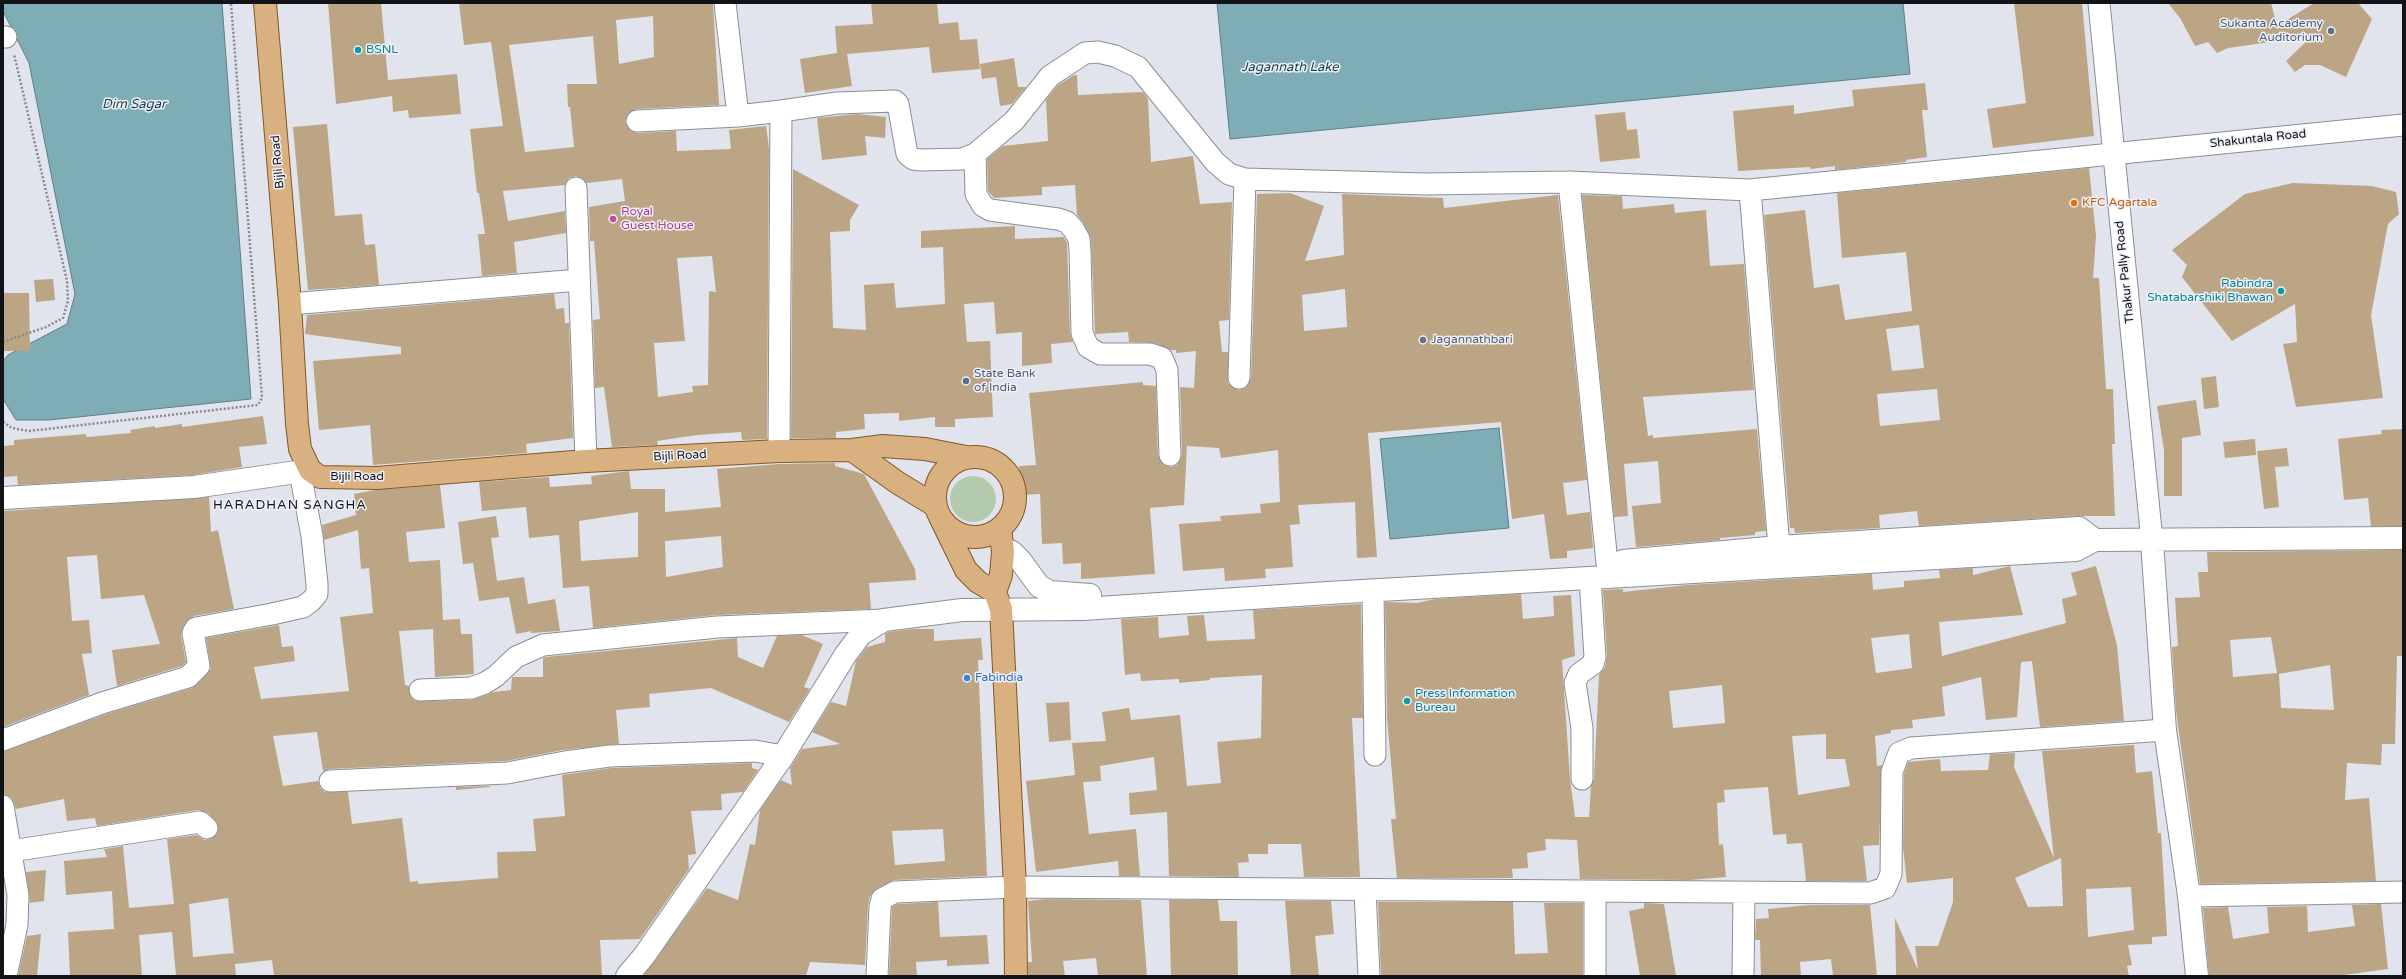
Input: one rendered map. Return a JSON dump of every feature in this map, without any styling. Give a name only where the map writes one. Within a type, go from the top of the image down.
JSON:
[{"type":"main road","name":"Bijli Road","points":[[266,3],[300,449],[305,471],[320,477],[377,478],[586,461],[779,450],[852,450],[900,446],[966,457]]},
{"type":"main road","points":[[852,450],[938,511],[950,528],[963,535],[977,537],[992,534],[1001,538]]},
{"type":"main road","points":[[998,601],[966,570],[938,511],[936,488],[942,474],[952,463],[966,457],[980,456],[994,461],[1006,470],[1014,484],[1016,498],[1012,513],[1001,538],[1001,575],[998,601],[1015,887],[1016,976]]},
{"type":"street","points":[[725,3],[738,116]]},
{"type":"street","name":"Thakur Pally Road","points":[[2099,3],[2152,541]]},
{"type":"street","name":"Shakuntala Road","points":[[975,154],[1014,121],[1050,76],[1085,53],[1098,52],[1115,56],[1138,67],[1215,162],[1229,174],[1245,179],[1425,184],[1569,182],[1750,190],[2403,125]]},
{"type":"street","points":[[637,121],[738,116],[837,104],[895,101],[898,104],[907,154],[913,159],[962,159],[975,154],[976,194],[983,206],[990,210],[1067,222],[1074,230],[1079,239],[1080,251],[1082,333],[1088,347],[1100,354],[1150,354],[1162,358],[1167,370],[1170,455]]},
{"type":"street","points":[[779,450],[781,111]]},
{"type":"street","points":[[1239,378],[1245,179]]},
{"type":"street","points":[[1569,182],[1607,563]]},
{"type":"street","points":[[576,188],[586,461]]},
{"type":"street","points":[[1750,190],[1780,547]]},
{"type":"street","points":[[290,304],[579,280]]},
{"type":"street","points":[[3,498],[194,487],[305,471],[317,584],[317,594],[311,601],[302,607],[196,628],[193,633],[199,666],[188,677],[102,703],[3,740]]},
{"type":"street","points":[[1001,538],[1020,560],[1039,586],[1050,592],[1072,595],[1261,586],[1607,563],[1780,547],[2078,528],[2095,540]]},
{"type":"street","points":[[420,690],[471,688],[485,683],[496,676],[516,657],[543,645],[717,627],[884,620],[962,610],[998,601],[1099,608],[1373,590],[2076,550],[2095,540],[2152,541],[2403,538]]},
{"type":"street","points":[[2152,541],[2165,730],[2189,896],[2197,976]]},
{"type":"street","points":[[1582,779],[1582,728],[1575,683],[1579,674],[1593,664],[1595,657],[1590,578]]},
{"type":"street","points":[[1373,590],[1375,755]]},
{"type":"street","points":[[627,976],[644,956],[783,756],[850,649],[861,634],[884,620]]},
{"type":"street","points":[[878,976],[880,907],[882,899],[895,892],[1015,887],[1870,893],[1885,888],[1891,874],[1892,772],[1899,753],[1911,748],[2165,730]]},
{"type":"street","points":[[330,782],[507,773],[565,762],[610,756],[755,751],[783,756]]},
{"type":"street","points":[[3,806],[18,895],[17,925],[6,976]]},
{"type":"street","points":[[11,851],[200,822],[207,828]]},
{"type":"street","points":[[1365,890],[1369,976]]},
{"type":"street","points":[[1595,892],[1595,976]]},
{"type":"street","points":[[2189,896],[2403,892]]},
{"type":"street","points":[[1743,976],[1744,893]]},
{"type":"path","points":[[3,422],[12,428],[30,431],[258,405],[262,398],[231,3]]},
{"type":"path","points":[[3,342],[46,327],[63,318],[68,300],[68,281],[31,123],[14,54],[5,37]]},
{"type":"green space","points":[[978,476],[982,477],[992,486],[995,490],[995,508],[986,518],[978,522],[968,522],[960,518],[951,508],[950,494],[954,486],[964,477]]},
{"type":"water","name":"Dim Sagar","points":[[3,3],[222,3],[251,399],[49,420],[16,420],[3,399],[3,361],[8,355],[67,324],[75,294],[29,63],[3,11]]},
{"type":"water","name":"Jagannath Lake","points":[[1217,3],[1903,3],[1910,74],[1230,139]]},
{"type":"water","points":[[1499,428],[1509,528],[1390,539],[1380,439]]},
{"type":"building","name":"BSNL","points":[[328,3],[381,3],[388,80],[457,74],[461,114],[409,118],[408,110],[393,112],[392,96],[336,104]]},
{"type":"building","points":[[459,3],[713,3],[719,105],[636,109],[627,115],[625,122],[631,131],[637,133],[676,131],[677,151],[731,149],[729,130],[766,126],[769,148],[767,439],[742,440],[741,432],[697,435],[657,441],[658,445],[612,447],[604,387],[595,388],[593,320],[600,319],[594,241],[590,241],[589,207],[625,201],[622,179],[587,183],[582,178],[575,176],[569,178],[565,185],[503,191],[508,221],[565,211],[566,233],[514,242],[517,273],[482,276],[478,234],[485,234],[479,193],[477,193],[470,129],[503,126],[491,42],[464,45]],"holes":[[[653,16],[654,57],[619,64],[616,20]],[[593,36],[597,84],[567,84],[568,107],[570,107],[574,147],[525,152],[509,45]],[[712,256],[716,292],[709,291],[708,385],[692,386],[693,392],[658,397],[654,343],[685,341],[677,258]]]},
{"type":"building","points":[[871,3],[937,3],[939,24],[958,22],[960,40],[977,39],[980,69],[932,73],[929,47],[847,54],[852,86],[805,93],[800,59],[837,53],[835,26],[873,24]]},
{"type":"building","points":[[2014,3],[2082,3],[2094,136],[1993,148],[1987,109],[2026,103]]},
{"type":"building","points":[[2168,3],[2271,3],[2277,26],[2314,3],[2358,3],[2372,19],[2346,77],[2320,65],[2305,65],[2295,72],[2286,61],[2312,36],[2228,48],[2217,53],[2208,42],[2195,46],[2180,18]]},
{"type":"building","points":[[1014,58],[1018,87],[1026,87],[1012,104],[1000,106],[996,77],[982,79],[980,64]]},
{"type":"building","points":[[1074,75],[1077,75],[1078,95],[1143,92],[1148,99],[1151,162],[1193,156],[1200,204],[1232,202],[1229,320],[1219,321],[1222,352],[1228,352],[1228,383],[1238,390],[1245,388],[1251,378],[1257,194],[1290,193],[1324,206],[1305,261],[1344,255],[1342,194],[1443,198],[1444,208],[1558,195],[1587,480],[1563,483],[1567,515],[1590,512],[1593,548],[1567,551],[1567,558],[1550,559],[1544,514],[1512,519],[1501,422],[1368,433],[1377,557],[1357,558],[1355,502],[1298,505],[1300,524],[1290,525],[1293,567],[1265,569],[1266,578],[1225,581],[1224,568],[1183,571],[1179,524],[1221,521],[1220,516],[1261,513],[1260,504],[1280,502],[1278,450],[1221,458],[1219,448],[1187,446],[1184,505],[1150,508],[1155,574],[1081,579],[1081,563],[1063,564],[1062,543],[1042,544],[1040,494],[1021,495],[1019,466],[1036,465],[1029,393],[1143,382],[1143,385],[1156,386],[1158,456],[1164,465],[1171,467],[1177,465],[1182,455],[1180,387],[1194,388],[1196,351],[1176,353],[1176,350],[1171,350],[1154,343],[1129,342],[1128,332],[1095,334],[1091,238],[1084,224],[1077,215],[1075,185],[1042,187],[1042,195],[994,198],[988,191],[987,159],[1003,146],[1048,141],[1046,100],[1058,85]],"holes":[[[1345,289],[1347,327],[1304,331],[1302,295]]]},
{"type":"building","points":[[1925,83],[1928,110],[1922,110],[1927,157],[1906,160],[1906,162],[1835,170],[1835,166],[1810,169],[1810,167],[1738,171],[1733,111],[1794,105],[1794,114],[1854,106],[1852,90]]},
{"type":"building","points":[[1625,112],[1627,130],[1637,129],[1640,158],[1600,162],[1595,115]]},
{"type":"building","points":[[857,114],[886,117],[885,138],[865,136],[867,155],[822,160],[817,118]]},
{"type":"building","points":[[327,124],[335,216],[362,214],[365,245],[375,244],[379,285],[308,290],[293,127]]},
{"type":"building","points":[[2089,168],[2096,236],[2093,278],[2099,278],[2106,389],[2113,389],[2115,444],[2112,444],[2115,516],[2078,516],[1919,526],[1917,511],[1879,515],[1880,528],[1795,533],[1794,528],[1790,528],[1764,215],[1805,210],[1814,288],[1839,284],[1845,320],[1912,311],[1906,252],[1842,258],[1837,193]],"holes":[[[1919,325],[1924,368],[1892,371],[1886,329]],[[1937,389],[1940,420],[1880,426],[1877,394]]]},
{"type":"building","points":[[793,169],[859,205],[850,220],[850,231],[830,232],[833,328],[866,330],[864,285],[894,283],[896,308],[945,304],[943,247],[921,248],[921,231],[1015,226],[1015,239],[1064,237],[1067,243],[1070,333],[1073,342],[1051,344],[1052,363],[1022,366],[1022,332],[996,334],[994,302],[964,304],[967,342],[990,341],[993,417],[955,419],[955,427],[935,427],[935,417],[899,421],[899,413],[864,414],[865,429],[836,432],[836,438],[791,438]]},
{"type":"building","points":[[2293,183],[2372,186],[2396,192],[2399,214],[2388,224],[2371,315],[2383,398],[2296,407],[2283,344],[2297,342],[2295,304],[2232,341],[2182,277],[2187,265],[2172,250],[2245,194]]},
{"type":"building","points":[[1582,195],[1622,196],[1623,209],[1674,204],[1675,213],[1706,210],[1710,266],[1744,264],[1754,390],[1643,397],[1648,436],[1653,435],[1653,438],[1757,429],[1766,531],[1755,532],[1755,535],[1720,538],[1720,540],[1636,547],[1632,506],[1661,503],[1658,461],[1624,464],[1628,516],[1614,517]]},
{"type":"building","points":[[53,279],[55,300],[36,302],[34,280]]},
{"type":"building","points":[[3,293],[29,293],[30,351],[3,351]]},
{"type":"building","points":[[554,294],[556,309],[564,308],[565,323],[569,323],[573,438],[526,444],[527,453],[373,465],[370,425],[319,430],[313,361],[401,354],[401,347],[305,334],[307,315]]},
{"type":"building","points":[[2216,376],[2219,407],[2204,409],[2201,378]]},
{"type":"building","points":[[2196,400],[2201,435],[2182,438],[2182,496],[2164,496],[2164,450],[2157,406]]},
{"type":"building","points":[[263,416],[267,444],[239,447],[242,467],[193,475],[18,485],[17,476],[3,477],[3,446],[14,445],[14,440],[86,434],[87,437],[131,433],[130,430],[155,426],[155,428],[182,424],[182,427]]},
{"type":"building","points":[[2403,429],[2403,526],[2371,526],[2368,498],[2344,500],[2338,439],[2382,434],[2381,430]]},
{"type":"building","points":[[2255,439],[2256,455],[2225,458],[2223,442]]},
{"type":"building","points":[[2287,448],[2289,466],[2275,467],[2279,507],[2264,509],[2257,451]]},
{"type":"building","points":[[835,463],[835,466],[864,474],[915,569],[916,580],[869,583],[871,609],[716,615],[593,628],[589,586],[563,588],[559,535],[529,538],[526,507],[482,511],[479,482],[549,477],[550,487],[592,484],[591,476],[629,471],[631,489],[665,489],[665,512],[721,507],[717,469],[779,464]],"holes":[[[638,512],[638,557],[581,561],[579,521]],[[721,536],[723,567],[666,577],[665,541]]]},
{"type":"building","points":[[440,485],[445,528],[406,532],[409,562],[440,560],[443,620],[460,619],[461,634],[472,634],[474,674],[435,677],[433,629],[399,631],[405,685],[409,686],[410,696],[415,701],[471,700],[494,692],[511,690],[512,677],[543,677],[543,658],[546,657],[737,638],[738,657],[763,668],[777,636],[802,635],[823,644],[804,687],[810,689],[789,722],[711,688],[649,694],[650,707],[616,710],[619,744],[563,750],[506,761],[329,769],[323,771],[317,732],[273,736],[283,786],[318,781],[320,788],[325,792],[348,792],[352,824],[402,818],[410,882],[418,881],[418,884],[498,878],[497,852],[536,851],[533,819],[565,816],[562,775],[611,768],[752,763],[752,768],[758,770],[743,792],[721,794],[722,810],[691,811],[696,854],[688,855],[689,869],[640,939],[600,940],[602,976],[274,976],[272,960],[235,964],[236,976],[176,976],[172,932],[139,935],[142,976],[70,976],[68,932],[114,929],[112,891],[66,895],[64,861],[107,857],[104,849],[123,846],[129,908],[174,904],[167,839],[196,835],[204,840],[211,839],[216,835],[218,824],[208,813],[198,810],[97,826],[95,818],[67,821],[64,799],[16,809],[12,798],[3,794],[3,752],[106,714],[192,688],[211,669],[206,638],[279,625],[282,647],[293,646],[295,661],[254,667],[261,699],[349,691],[340,617],[373,613],[369,568],[361,569],[358,530],[324,540],[322,525],[356,515],[354,494],[375,490]],"holes":[[[228,898],[234,953],[193,957],[189,904]]]},
{"type":"building","points":[[209,497],[211,532],[218,530],[234,609],[194,616],[186,622],[181,635],[186,662],[182,666],[117,686],[112,650],[160,644],[144,595],[101,599],[97,555],[67,557],[72,621],[89,620],[92,653],[82,654],[89,695],[3,727],[3,511]]},
{"type":"building","points":[[496,516],[499,537],[491,538],[497,581],[524,577],[528,604],[555,599],[560,631],[531,633],[531,631],[516,634],[509,597],[479,601],[473,563],[463,564],[458,522]]},
{"type":"building","points":[[2403,550],[2403,656],[2397,656],[2395,744],[2382,744],[2381,765],[2347,763],[2345,800],[2369,798],[2376,881],[2200,884],[2176,711],[2172,647],[2178,646],[2175,598],[2200,597],[2198,572],[2208,572],[2207,552]],"holes":[[[2271,637],[2277,673],[2233,677],[2230,640]],[[2330,665],[2334,710],[2281,708],[2279,674]]]},
{"type":"building","points":[[2010,566],[2023,615],[1939,622],[1942,656],[2066,623],[2062,599],[2077,595],[2071,573],[2096,566],[2117,645],[2124,721],[2040,727],[2032,661],[2021,662],[2017,717],[1986,720],[1981,677],[1942,687],[1945,716],[1912,720],[1913,728],[1891,730],[1891,733],[1875,736],[1877,766],[1882,765],[1879,845],[1863,846],[1867,881],[1806,881],[1802,843],[1787,844],[1786,834],[1773,835],[1768,787],[1724,790],[1725,802],[1717,803],[1719,845],[1723,844],[1726,877],[1690,880],[1580,879],[1577,840],[1545,839],[1546,850],[1527,853],[1528,868],[1512,869],[1513,878],[1397,878],[1391,819],[1396,819],[1387,718],[1385,602],[1417,603],[1435,599],[1521,594],[1523,619],[1554,616],[1553,596],[1571,595],[1575,656],[1562,660],[1570,779],[1575,817],[1589,817],[1591,786],[1594,779],[1599,675],[1605,667],[1607,656],[1603,590],[1623,589],[1623,592],[1687,585],[1872,574],[1873,590],[1904,587],[1904,581],[1940,578],[1939,570],[1973,568],[1973,575]],"holes":[[[1909,634],[1912,668],[1876,673],[1871,638]],[[1722,685],[1725,723],[1673,728],[1669,691]],[[1826,734],[1826,759],[1845,759],[1850,786],[1798,795],[1792,736]]]},
{"type":"building","points":[[1361,604],[1363,718],[1352,718],[1360,877],[1304,877],[1301,844],[1268,844],[1268,854],[1248,854],[1249,862],[1238,863],[1239,877],[1169,876],[1167,812],[1130,815],[1129,793],[1157,790],[1154,757],[1100,766],[1101,781],[1083,782],[1089,834],[1136,829],[1140,876],[1119,876],[1118,861],[1036,872],[1026,781],[1075,775],[1072,743],[1106,741],[1102,712],[1129,708],[1131,720],[1180,715],[1187,786],[1221,783],[1217,742],[1261,738],[1262,675],[1210,678],[1210,680],[1179,683],[1179,679],[1141,681],[1140,673],[1125,675],[1121,619],[1158,617],[1159,638],[1189,635],[1187,616],[1204,615],[1207,641],[1255,639],[1253,610]]},
{"type":"building","points":[[913,629],[934,629],[934,641],[981,638],[983,660],[978,660],[987,876],[894,880],[876,889],[870,896],[868,906],[865,965],[810,962],[806,976],[643,976],[707,888],[738,900],[750,844],[755,845],[760,810],[781,780],[792,785],[790,768],[802,749],[840,744],[812,732],[831,702],[846,706],[856,661],[867,647],[885,642],[885,634],[888,632]],"holes":[[[943,829],[945,861],[895,865],[892,831]]]},
{"type":"building","points":[[1069,702],[1071,740],[1049,742],[1046,703]]},
{"type":"building","points":[[2134,745],[2136,773],[2152,771],[2158,833],[2161,833],[2167,936],[2152,937],[2152,944],[2128,945],[2132,965],[2127,966],[2129,976],[1896,976],[1895,918],[1918,970],[1915,946],[1938,946],[1953,902],[1953,878],[1907,883],[1903,847],[1904,774],[1908,762],[1940,759],[1941,771],[1988,770],[1990,754],[2015,753],[2014,767],[2054,858],[2042,751]],"holes":[[[2061,858],[2063,906],[2028,907],[2015,878]],[[2131,887],[2134,930],[2088,937],[2086,889]]]},
{"type":"building","points":[[456,787],[490,787],[456,790]]},
{"type":"building","points":[[46,870],[44,901],[30,903],[26,872]]},
{"type":"building","points":[[1045,899],[1141,900],[1147,976],[1098,976],[1096,958],[1063,961],[1065,976],[1028,976],[1028,962],[1032,962],[1028,901]]},
{"type":"building","points":[[1169,900],[1218,900],[1220,921],[1237,921],[1238,976],[1171,976]]},
{"type":"building","points":[[1285,901],[1331,901],[1334,934],[1315,936],[1319,976],[1291,976]]},
{"type":"building","points":[[938,902],[940,937],[987,935],[989,964],[947,966],[947,960],[916,962],[917,976],[889,976],[892,907],[898,904]]},
{"type":"building","points":[[1378,902],[1513,902],[1515,954],[1548,953],[1544,903],[1583,903],[1583,975],[1381,976]]},
{"type":"building","points":[[1644,903],[1664,904],[1676,976],[1640,976],[1629,911],[1644,908]]},
{"type":"building","points":[[2381,904],[2388,969],[2337,976],[2209,976],[2203,908],[2228,907],[2233,939],[2269,933],[2267,907],[2307,906],[2308,932],[2355,926],[2352,905]]},
{"type":"building","points":[[1809,905],[1870,905],[1877,976],[1833,976],[1831,959],[1800,962],[1801,976],[1761,976],[1760,940],[1755,940],[1756,919],[1769,918],[1768,909]]},
{"type":"building","points":[[41,934],[37,976],[18,976],[27,936]]},
{"type":"place","name":"Sukanta Academy Auditorium","points":[[2331,31]]},
{"type":"place","name":"BSNL","points":[[358,50]]},
{"type":"place","name":"KFC Agartala","points":[[2074,203]]},
{"type":"place","name":"Royal Guest House","points":[[613,219]]},
{"type":"place","name":"Rabindra Shatabarshiki Bhawan","points":[[2281,291]]},
{"type":"place","name":"Jagannathbari","points":[[1423,340]]},
{"type":"place","name":"State Bank of India","points":[[966,381]]},
{"type":"place","name":"Fabindia","points":[[967,678]]},
{"type":"place","name":"Press Information Bureau","points":[[1407,701]]},
{"type":"district","name":"HARADHAN SANGHA","points":[[290,506]]}]
